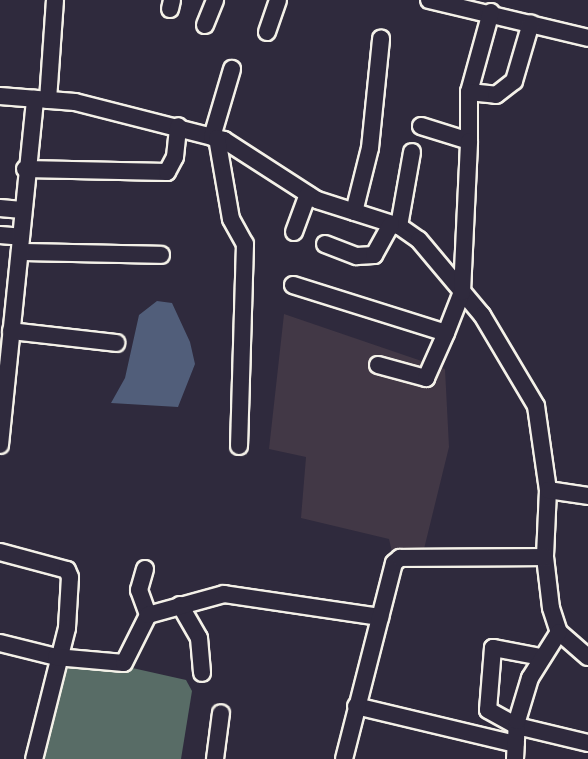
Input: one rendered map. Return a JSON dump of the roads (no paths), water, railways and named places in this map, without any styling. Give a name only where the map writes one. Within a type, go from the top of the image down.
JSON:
[{"type":"street","points":[[0,445],[25,169],[42,99],[55,0]]},
{"type":"street","points":[[205,25],[215,0]]},
{"type":"street","points":[[267,33],[278,0]]},
{"type":"street","points":[[429,0],[491,12],[588,38]]},
{"type":"street","points":[[378,365],[426,378],[462,292],[469,92],[491,12]]},
{"type":"street","points":[[469,92],[496,95],[514,81],[531,23]]},
{"type":"street","points":[[354,212],[370,148],[381,39]]},
{"type":"street","points":[[232,69],[215,137],[231,219],[245,244],[239,446]]},
{"type":"street","points":[[0,96],[42,99],[178,126],[215,137],[308,194],[395,225],[419,240],[482,315],[536,406],[548,490],[545,557],[551,608],[559,632],[588,657]]},
{"type":"street","points":[[25,169],[167,172],[175,157],[178,126]]},
{"type":"street","points":[[422,126],[469,141]]},
{"type":"street","points":[[325,244],[357,256],[374,255],[395,225],[412,152]]},
{"type":"street","points":[[294,232],[308,194]]},
{"type":"street","points":[[0,208],[22,210]]},
{"type":"street","points":[[0,235],[20,244],[161,255]]},
{"type":"street","points":[[293,285],[446,333]]},
{"type":"street","points":[[11,331],[116,343]]},
{"type":"street","points":[[548,490],[588,496]]},
{"type":"street","points":[[0,552],[67,570],[70,577],[67,628],[56,657],[34,759]]},
{"type":"street","points":[[344,759],[391,569],[400,558],[545,557]]},
{"type":"street","points":[[145,569],[139,590],[148,615]]},
{"type":"street","points":[[0,643],[56,657],[124,663],[148,615],[224,594],[380,617]]},
{"type":"street","points":[[180,605],[199,638],[202,673]]},
{"type":"street","points":[[356,706],[515,751],[517,726],[530,678],[559,632]]},
{"type":"street","points":[[542,657],[501,647],[491,653],[488,710],[517,726],[588,742]]},
{"type":"street","points":[[215,759],[221,713]]},
{"type":"water","points":[[157,301],[172,303],[190,342],[195,364],[178,407],[111,403],[125,378],[139,315]]}]
